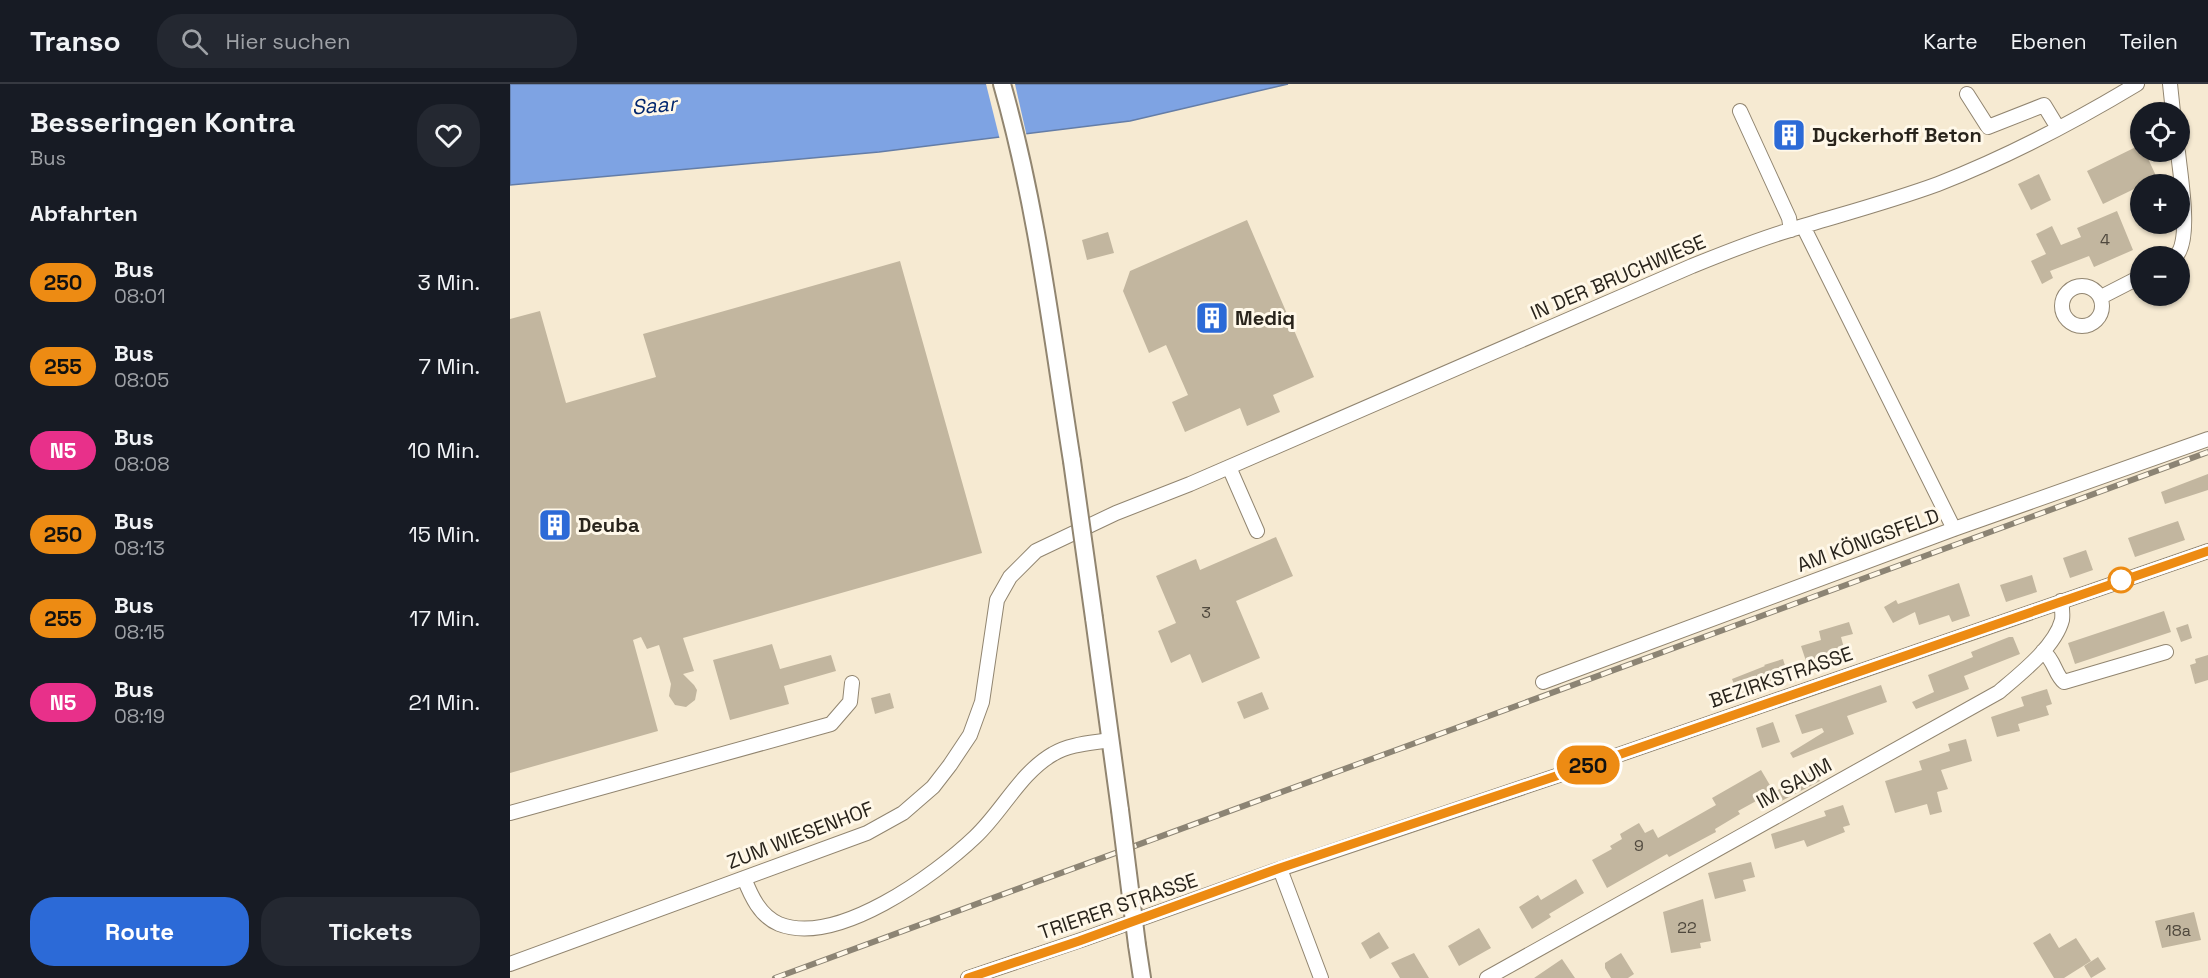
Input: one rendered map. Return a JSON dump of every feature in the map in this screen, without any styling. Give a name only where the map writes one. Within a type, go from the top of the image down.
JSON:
[{"type":"main road","points":[[1002,84],[1026,188],[1045,290],[1072,461],[1142,978]]},
{"type":"street","name":"IN DER BRUCHWIESE","points":[[1116,513],[1228,467],[1692,266],[1737,248],[1938,183],[2058,128],[2135,84]]},
{"type":"street","points":[[2170,84],[2172,102]]},
{"type":"street","points":[[1967,94],[1988,127],[2044,105],[2058,128]]},
{"type":"street","points":[[1740,111],[1790,219],[1797,228],[1954,528]]},
{"type":"street","points":[[2179,162],[2184,233],[2181,246]]},
{"type":"street","points":[[2100,297],[2130,283]]},
{"type":"street","name":"AM KÖNIGSFELD","points":[[1543,682],[1954,528],[2208,439]]},
{"type":"street","points":[[1228,467],[1257,531]]},
{"type":"street","name":"ZUM WIESENHOF","points":[[510,964],[867,832],[903,813],[933,787],[970,735],[982,702],[997,600],[1010,577],[1036,551],[1116,513]]},
{"type":"street","name":"BEZIRKSTRASSE","points":[[1280,868],[1592,764],[2208,551]]},
{"type":"street","name":"IM SAUM","points":[[1486,978],[1510,973],[1781,812],[1999,692],[2043,651],[2058,629],[2062,619],[2061,600]]},
{"type":"street","points":[[2043,651],[2051,658],[2060,680],[2064,682],[2166,652]]},
{"type":"street","points":[[510,813],[831,723],[850,702],[852,683]]},
{"type":"street","points":[[744,878],[752,898],[762,911],[777,923],[791,927],[820,928],[843,922],[892,899],[951,859],[977,835],[1036,767],[1053,754],[1066,748],[1110,740]]},
{"type":"street","points":[[1280,868],[1320,978]]},
{"type":"street","name":"TRIERER STRASSE","points":[[968,978],[1079,941],[1280,868]]},
{"type":"water","name":"Saar","points":[[510,84],[1288,84],[1130,121],[879,152],[510,185]]},
{"type":"pier","points":[[986,84],[1015,84],[1027,137],[1000,140]]},
{"type":"building","name":"Dyckerhoff Beton","points":[[1795,126],[1800,135],[1783,145],[1778,135]]},
{"type":"building","points":[[2130,150],[2130,162],[2150,162],[2155,174],[2130,174],[2130,191],[2103,204],[2087,171]]},
{"type":"building","points":[[2039,174],[2051,200],[2031,210],[2018,184]]},
{"type":"building","points":[[2117,211],[2131,246],[2130,251],[2094,267],[2089,256],[2050,271],[2053,278],[2042,284],[2031,261],[2046,254],[2036,234],[2052,226],[2061,245],[2081,237],[2077,228]]},
{"type":"building","name":"Mediq","points":[[1247,220],[1314,377],[1273,395],[1280,412],[1247,426],[1240,408],[1185,432],[1172,402],[1188,395],[1166,345],[1149,353],[1123,291],[1130,271]]},
{"type":"building","points":[[1108,232],[1114,253],[1087,260],[1082,240]]},
{"type":"building","points":[[900,261],[982,553],[683,638],[694,671],[683,674],[697,690],[695,700],[686,707],[675,705],[669,696],[671,684],[659,645],[647,649],[641,637],[633,640],[658,731],[510,773],[510,319],[540,311],[566,403],[656,377],[643,334]]},
{"type":"building","points":[[2208,474],[2208,490],[2165,504],[2161,492]]},
{"type":"building","points":[[2178,521],[2185,540],[2135,557],[2128,538]]},
{"type":"building","points":[[1276,537],[1293,576],[1236,601],[1260,658],[1202,683],[1190,654],[1171,663],[1158,631],[1176,623],[1156,576],[1196,559],[1200,570]]},
{"type":"building","points":[[2086,550],[2093,570],[2070,578],[2063,558]]},
{"type":"building","points":[[2032,575],[2037,592],[2006,602],[2000,585]]},
{"type":"building","points":[[1959,583],[1970,616],[1952,622],[1949,615],[1919,625],[1915,612],[1893,623],[1884,607],[1896,600],[1898,604]]},
{"type":"building","points":[[2164,611],[2171,632],[2075,664],[2068,643]]},
{"type":"building","points":[[1849,622],[1853,634],[1841,637],[1847,659],[1818,668],[1816,661],[1807,664],[1801,646],[1821,640],[1819,631]]},
{"type":"building","points":[[2188,624],[2192,638],[2181,642],[2176,628]]},
{"type":"building","points":[[2013,637],[2020,654],[1964,676],[1969,689],[1916,709],[1912,702],[1934,692],[1928,675],[1973,657],[1971,652]]},
{"type":"building","points":[[772,644],[780,669],[831,655],[836,671],[784,686],[789,704],[730,720],[713,660]]},
{"type":"building","points":[[2208,655],[2208,680],[2195,684],[2190,665],[2196,663],[2195,659]]},
{"type":"building","points":[[1783,659],[1789,679],[1738,695],[1732,679]]},
{"type":"building","points":[[1881,685],[1887,702],[1847,716],[1854,734],[1793,758],[1790,753],[1824,732],[1822,728],[1802,734],[1795,715]]},
{"type":"building","points":[[2047,689],[2052,704],[2046,706],[2049,715],[2018,724],[2020,731],[1997,737],[1991,717],[2024,706],[2021,697]]},
{"type":"building","points":[[1262,692],[1269,709],[1244,719],[1237,702]]},
{"type":"building","points":[[890,693],[894,708],[875,714],[871,698]]},
{"type":"building","points":[[1773,722],[1780,742],[1762,748],[1756,728]]},
{"type":"building","points":[[1966,739],[1972,761],[1941,770],[1948,789],[1937,792],[1942,812],[1930,815],[1927,804],[1895,813],[1885,781],[1922,770],[1919,761],[1950,751],[1948,744]]},
{"type":"building","points":[[1761,770],[1774,792],[1814,770],[1820,781],[1764,810],[1758,800],[1738,811],[1740,814],[1715,829],[1716,832],[1669,857],[1667,854],[1607,888],[1592,860],[1612,849],[1610,846],[1622,839],[1620,834],[1639,823],[1645,833],[1653,829],[1658,838],[1716,805],[1712,798]]},
{"type":"building","points":[[1843,805],[1850,825],[1843,827],[1845,832],[1807,847],[1804,840],[1775,849],[1771,834],[1826,816],[1824,811]]},
{"type":"building","points":[[1751,862],[1755,877],[1743,880],[1746,891],[1715,899],[1708,873]]},
{"type":"building","points":[[1576,879],[1584,893],[1549,914],[1551,917],[1532,929],[1519,907],[1538,895],[1541,900]]},
{"type":"building","points":[[1703,899],[1711,941],[1700,943],[1701,948],[1671,953],[1663,912]]},
{"type":"building","points":[[2194,912],[2201,940],[2162,948],[2155,921]]},
{"type":"building","points":[[1479,928],[1491,948],[1459,966],[1448,946]]},
{"type":"building","points":[[1379,932],[1389,948],[1370,959],[1361,943]]},
{"type":"building","points":[[2050,933],[2059,948],[2076,938],[2091,961],[2064,978],[2054,978],[2033,943]]},
{"type":"building","points":[[1414,953],[1429,978],[1400,978],[1391,963]]},
{"type":"building","points":[[1621,953],[1634,974],[1628,978],[1611,978],[1605,968],[1605,963]]},
{"type":"building","points":[[2098,957],[2106,969],[2091,978],[2084,966]]},
{"type":"building","points":[[1562,959],[1575,978],[1534,978]]},
{"type":"railway","points":[[775,978],[2208,452]]},
{"type":"bus line","name":"250","points":[[968,978],[1184,904],[1280,868],[1592,764],[2208,551]]},
{"type":"place","name":"Dyckerhoff Beton","points":[[1789,135]]},
{"type":"place","name":"Mediq","points":[[1212,318]]},
{"type":"place","name":"Deuba","points":[[555,525]]}]
